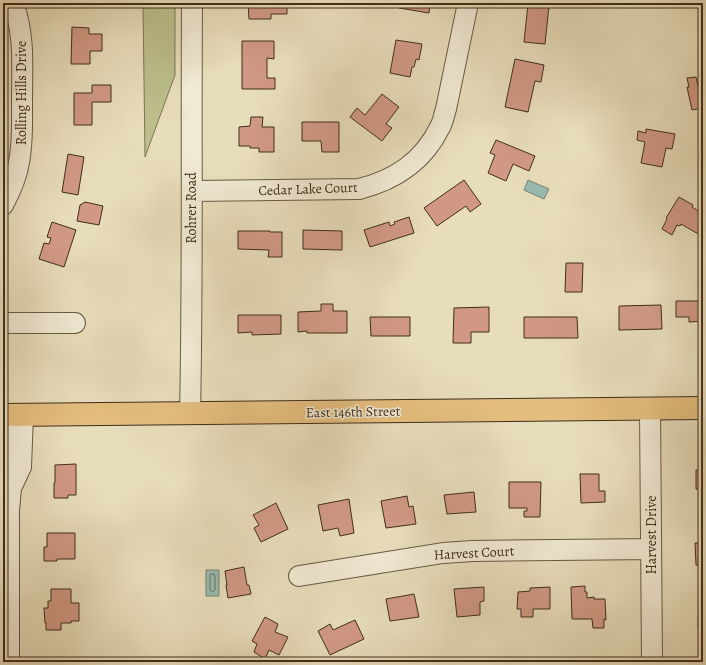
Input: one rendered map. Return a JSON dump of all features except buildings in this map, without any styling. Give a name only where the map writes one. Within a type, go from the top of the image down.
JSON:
[{"type":"main road","name":"East 146th Street","points":[[10,415],[703,408]]},
{"type":"street","name":"Rolling Hills Drive","points":[[3,205],[16,176],[21,147],[23,58],[20,25],[13,3]]},
{"type":"street","name":"Rohrer Road","points":[[190,414],[192,3]]},
{"type":"street","name":"Cedar Lake Court","points":[[192,191],[218,192],[359,189],[375,185],[394,176],[410,165],[424,152],[441,126],[446,109],[468,3]]},
{"type":"street","points":[[3,322],[75,324]]},
{"type":"street","name":"Harvest Drive","points":[[650,408],[652,662]]},
{"type":"street","points":[[9,662],[8,522],[12,488],[21,467],[10,415]]},
{"type":"street","name":"Harvest Court","points":[[299,576],[443,553],[473,551],[651,549]]},
{"type":"green space","points":[[143,3],[175,3],[175,75],[145,157]]},
{"type":"water","points":[[528,180],[549,189],[544,199],[524,190]]},
{"type":"water","points":[[206,570],[219,570],[219,596],[206,596]]}]
